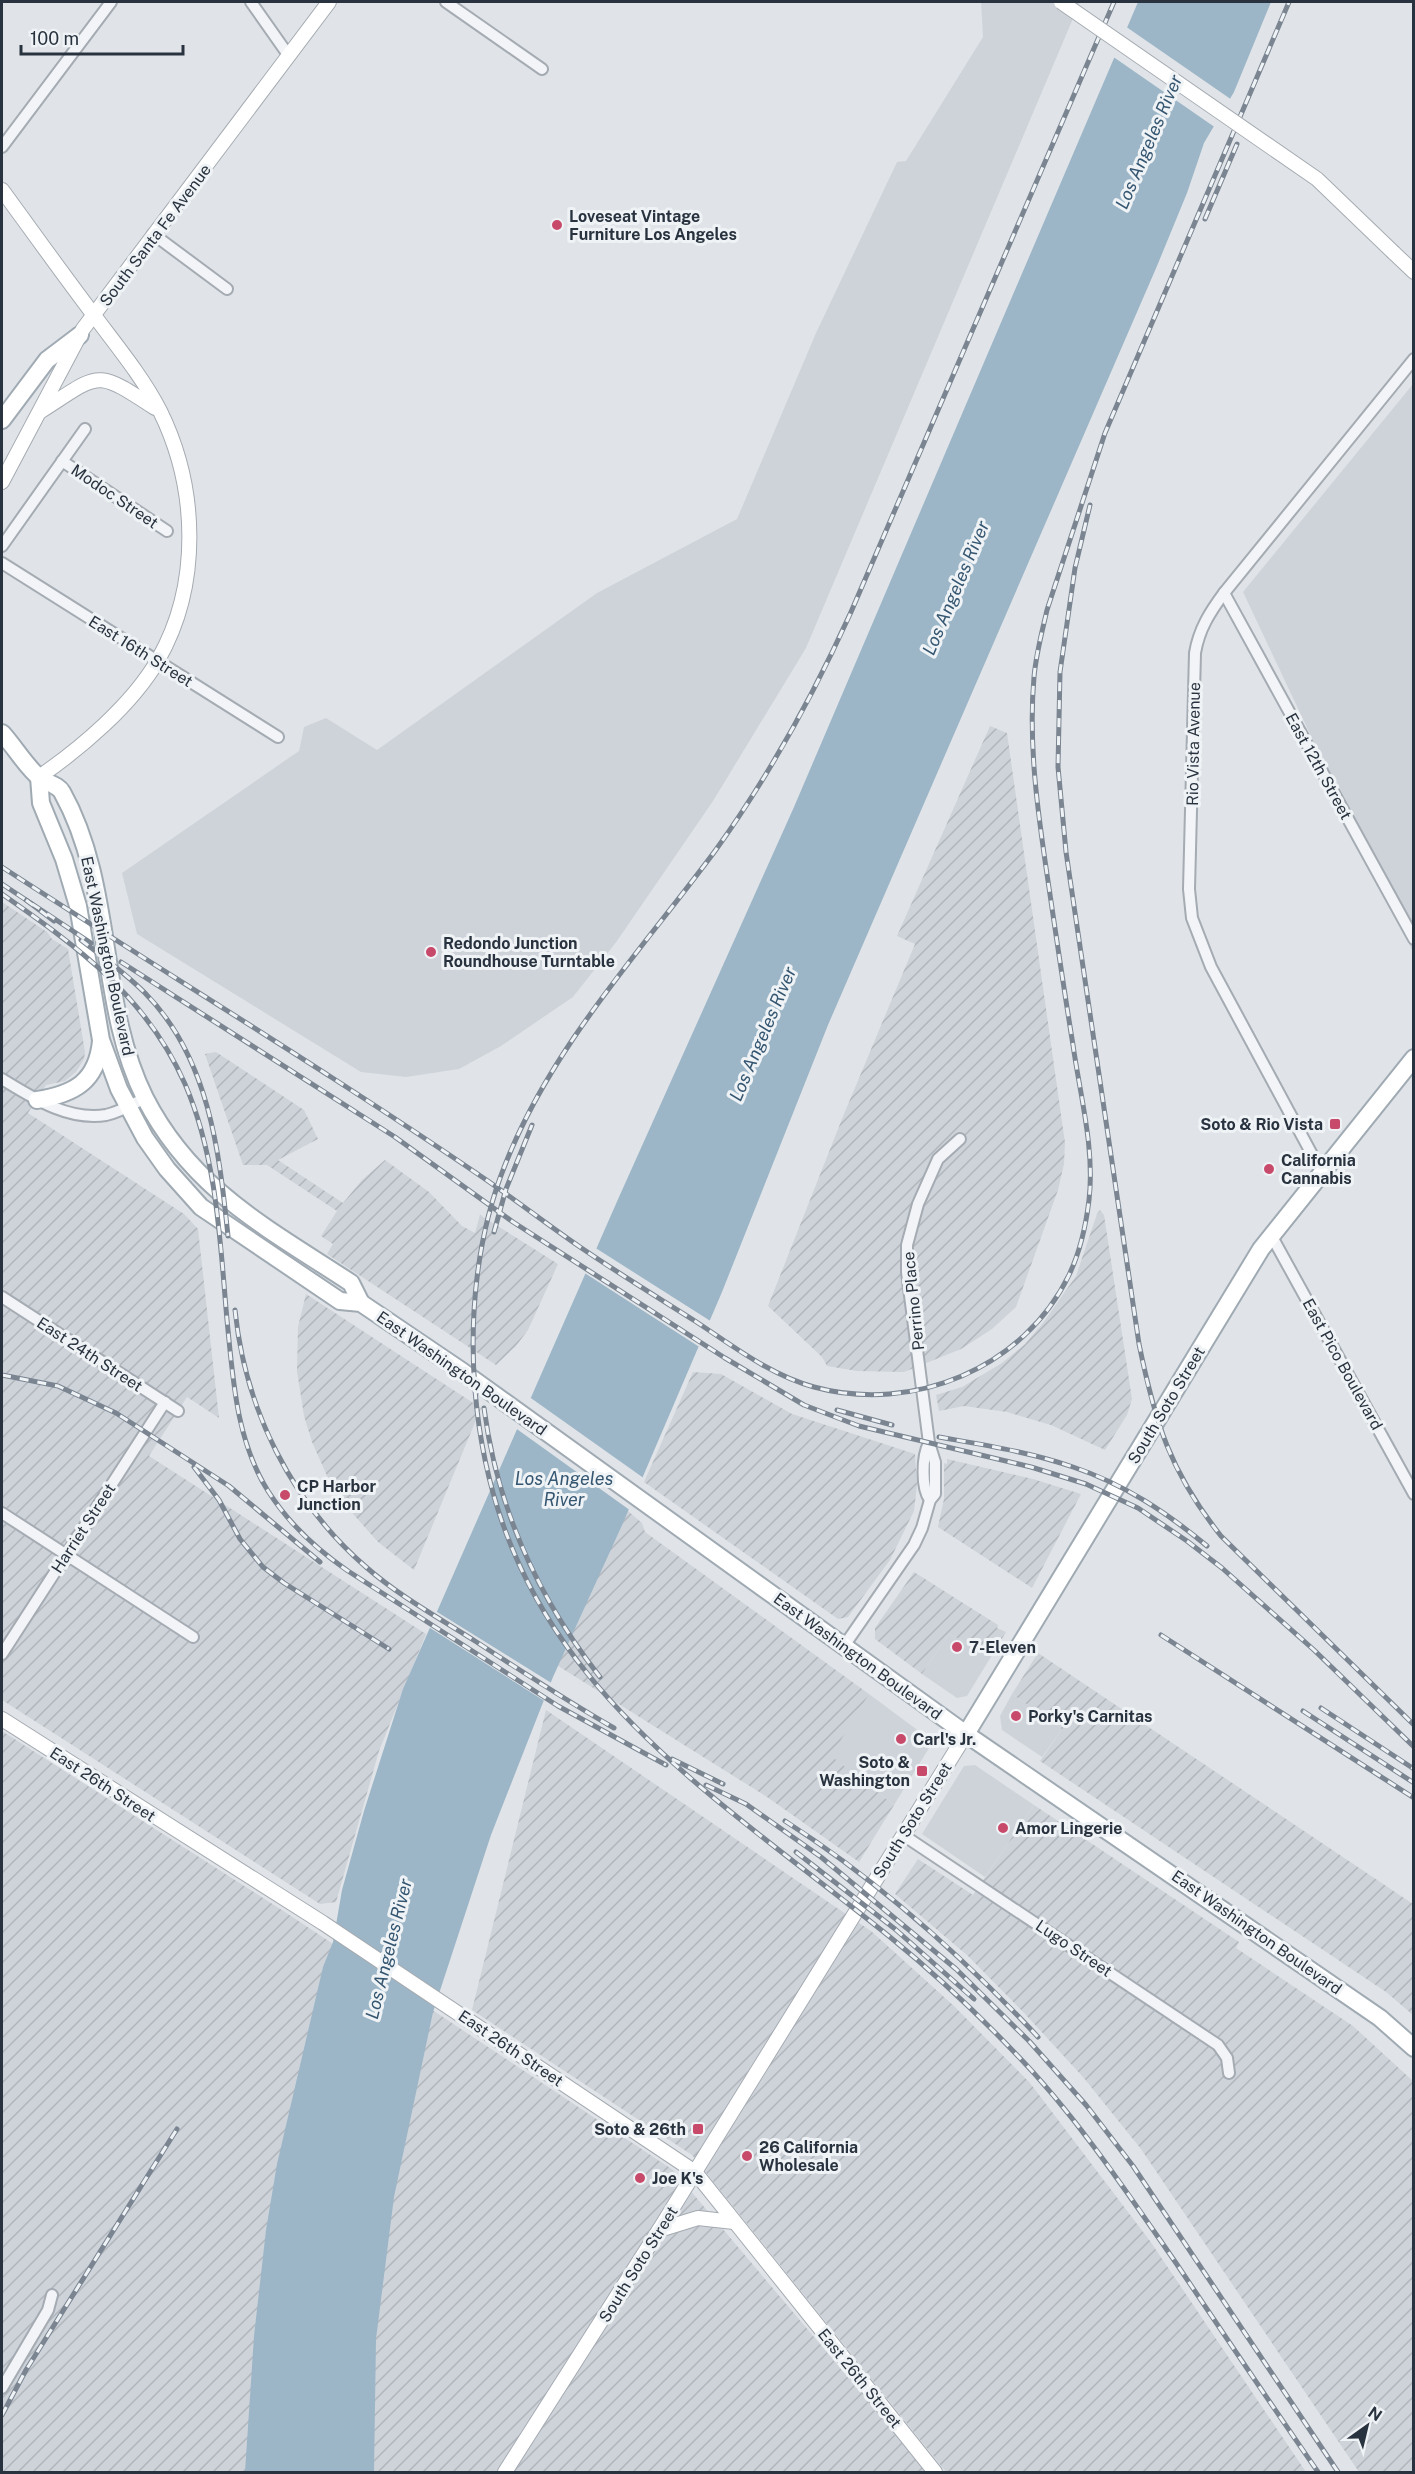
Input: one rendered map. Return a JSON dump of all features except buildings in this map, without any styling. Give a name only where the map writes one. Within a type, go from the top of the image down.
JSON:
[{"type":"main road","name":"South Santa Fe Avenue","points":[[2,482],[80,335],[153,234],[329,2]]},
{"type":"main road","points":[[1061,2],[1317,179],[1413,272]]},
{"type":"main road","points":[[2,189],[131,366],[160,412],[177,455],[183,479],[190,541],[189,563],[182,602],[158,661],[123,705],[68,757],[39,777]]},
{"type":"main road","points":[[2,420],[47,360],[80,335]]},
{"type":"main road","points":[[40,412],[80,386],[99,379],[117,383],[160,412]]},
{"type":"main road","name":"East Washington Boulevard","points":[[2,733],[39,777],[61,789],[77,824],[99,899],[113,993],[123,1035],[146,1098],[174,1144],[218,1193],[351,1283],[361,1303]]},
{"type":"main road","name":"East Washington Boulevard","points":[[39,777],[41,803],[64,859],[78,906],[101,1040],[110,1068],[127,1107],[155,1154],[201,1207],[340,1301],[361,1303],[502,1399],[966,1734],[1353,1998],[1380,2018],[1413,2048]]},
{"type":"main road","points":[[37,1100],[68,1092],[84,1082],[96,1064],[101,1040]]},
{"type":"main road","name":"South Soto Street","points":[[505,2472],[659,2230],[966,1734],[1241,1281],[1271,1235],[1413,1058]]},
{"type":"main road","name":"East 26th Street","points":[[2,1719],[450,2006],[695,2172],[935,2472]]},
{"type":"main road","points":[[659,2230],[698,2218],[734,2222]]},
{"type":"street","points":[[2,147],[111,2]]},
{"type":"street","points":[[251,2],[289,56]]},
{"type":"street","points":[[446,2],[542,69]]},
{"type":"street","points":[[153,234],[227,288]]},
{"type":"street","name":"Rio Vista Avenue","points":[[1322,1173],[1211,967],[1192,918],[1190,889],[1195,653],[1198,636],[1206,617],[1413,359]]},
{"type":"street","points":[[2,546],[85,429]]},
{"type":"street","name":"Modoc Street","points":[[62,461],[167,531]]},
{"type":"street","name":"East 16th Street","points":[[3,564],[278,737]]},
{"type":"street","name":"East 12th Street","points":[[1224,593],[1413,939]]},
{"type":"street","points":[[2,1079],[37,1100],[71,1113],[96,1116],[109,1114],[146,1098]]},
{"type":"street","name":"Perrino Place","points":[[844,1646],[911,1550],[922,1528],[930,1500],[925,1493],[923,1454],[929,1443],[908,1278],[907,1245],[912,1220],[938,1159],[960,1139]]},
{"type":"street","name":"East Pico Boulevard","points":[[1271,1235],[1413,1494]]},
{"type":"street","name":"East 24th Street","points":[[2,1297],[178,1411]]},
{"type":"street","name":"Harriet Street","points":[[2,1654],[165,1402]]},
{"type":"street","points":[[2,1513],[193,1637]]},
{"type":"street","name":"Lugo Street","points":[[903,1835],[1218,2045],[1227,2058],[1229,2073]]},
{"type":"street","points":[[2,2388],[48,2310],[52,2295]]},
{"type":"shaded area","points":[[981,2],[1080,2],[806,648],[713,801],[617,941],[573,997],[501,1046],[459,1069],[406,1077],[361,1072],[137,934],[122,873],[299,751],[304,727],[326,718],[377,750],[597,593],[737,519],[816,333],[897,162],[906,161],[983,37]]},
{"type":"shaded area","points":[[1413,384],[1413,952],[1243,592]]},
{"type":"shaded area","points":[[990,726],[1007,733],[1065,1143],[1064,1164],[1058,1190],[1016,1307],[992,1329],[961,1349],[904,1372],[857,1371],[827,1366],[822,1357],[768,1306],[844,1114],[915,944],[897,936]]},
{"type":"shaded area","points":[[2,902],[68,949],[85,1052],[84,1059],[76,1072],[65,1081],[46,1085],[28,1113],[184,1214],[198,1229],[219,1418],[187,1397],[149,1456],[426,1634],[379,1751],[336,1902],[320,1904],[2,1700]]},
{"type":"shaded area","points":[[216,1052],[304,1110],[318,1139],[278,1160],[343,1203],[362,1180],[385,1160],[429,1192],[462,1226],[475,1233],[480,1215],[558,1264],[528,1330],[516,1346],[496,1365],[327,1254],[333,1244],[321,1236],[337,1211],[267,1165],[243,1165],[205,1054]]},
{"type":"shaded area","points":[[1100,1210],[1104,1215],[1132,1399],[1127,1415],[1105,1450],[1051,1425],[1007,1412],[964,1406],[939,1411],[936,1395],[962,1387],[1002,1363],[1025,1344],[1043,1323],[1076,1276]]},
{"type":"shaded area","points":[[306,1294],[481,1408],[414,1570],[378,1542],[346,1506],[328,1478],[312,1442],[304,1416],[297,1371],[298,1327]]},
{"type":"shaded area","points":[[693,1372],[721,1374],[792,1414],[915,1454],[917,1485],[914,1511],[890,1560],[848,1617],[838,1619],[644,1482]]},
{"type":"shaded area","points":[[947,1459],[1033,1479],[1081,1494],[1032,1588],[938,1527],[944,1499],[944,1463],[947,1464]]},
{"type":"shaded area","points":[[628,1511],[642,1523],[645,1532],[869,1694],[831,1756],[894,1805],[859,1862],[767,1797],[555,1664]]},
{"type":"shaded area","points":[[914,1572],[1006,1632],[992,1655],[949,1634],[922,1674],[875,1639],[875,1628]]},
{"type":"shaded area","points":[[949,1634],[992,1655],[967,1696],[957,1698],[922,1674]]},
{"type":"shaded area","points":[[1038,1653],[1413,1904],[1413,2015],[1386,1992],[1040,1761],[1062,1729],[1012,1694]]},
{"type":"shaded area","points":[[869,1694],[928,1738],[930,1742],[929,1748],[894,1805],[830,1756]]},
{"type":"shaded area","points":[[1012,1694],[1062,1729],[1042,1757],[1002,1730],[1000,1716]]},
{"type":"shaded area","points":[[546,1710],[871,1931],[954,2006],[1030,2083],[1150,2241],[1306,2472],[946,2472],[692,2155],[472,2010]]},
{"type":"shaded area","points":[[2,1731],[288,1914],[673,2170],[928,2472],[2,2472]]},
{"type":"shaded area","points":[[975,1765],[1034,1805],[985,1877],[922,1834],[964,1766]]},
{"type":"shaded area","points":[[1034,1805],[1239,1942],[1236,1948],[1353,2026],[1414,2082],[1413,2472],[1359,2472],[1141,2149],[1083,2077],[1026,2015],[968,1956],[895,1894],[918,1859],[973,1895]]},
{"type":"water","name":"Los Angeles River","points":[[1138,2],[1271,2],[1234,92],[1204,143],[1187,193],[1157,266],[828,1025],[722,1292],[623,1523],[553,1677],[491,1835],[433,2012],[394,2197],[376,2339],[374,2472],[245,2472],[254,2336],[266,2230],[277,2164],[323,1967],[333,1942],[342,1890],[364,1811],[403,1689],[619,1197],[794,807]]},
{"type":"pier","points":[[1125,26],[1232,100],[1216,128],[1112,56]]},
{"type":"pier","points":[[594,1247],[712,1322],[701,1348],[583,1272]]},
{"type":"pier","points":[[528,1396],[645,1479],[631,1511],[514,1427]]},
{"type":"pier","points":[[434,1610],[553,1684],[546,1702],[427,1626]]},
{"type":"railway","points":[[1114,2],[851,612],[806,705],[772,765],[735,823],[572,1040],[524,1122],[495,1192],[482,1247],[474,1304],[475,1390],[491,1487],[522,1571],[565,1644],[618,1708],[679,1768],[923,1965],[986,2023],[1038,2078],[1060,2103],[1119,2182],[1318,2472]]},
{"type":"railway","points":[[2,867],[365,1099],[485,1179],[594,1257],[752,1359],[782,1375],[814,1387],[852,1394],[889,1394],[926,1388],[962,1376],[995,1358],[1024,1336],[1049,1308],[1069,1275],[1084,1229],[1089,1200],[1090,1161],[1086,1122],[1054,922],[1035,779],[1032,703],[1039,643],[1047,610],[1105,433],[1289,2]]},
{"type":"railway","points":[[1205,219],[1237,144]]},
{"type":"railway","points":[[1090,505],[1075,568],[1060,672],[1058,767],[1066,852],[1139,1344],[1151,1398],[1177,1468],[1203,1513],[1221,1536],[1414,1725]]},
{"type":"railway","points":[[2,884],[91,943]]},
{"type":"railway","points":[[2,894],[83,954],[130,999],[151,1025],[185,1084],[196,1112],[211,1170],[219,1230],[231,1364],[238,1408],[249,1451],[257,1471],[276,1503],[304,1535],[348,1571],[558,1706],[666,1765]]},
{"type":"railway","points":[[26,900],[54,921]]},
{"type":"railway","points":[[81,940],[145,993],[167,1019],[184,1046],[197,1076],[215,1138],[228,1236]]},
{"type":"railway","points":[[121,962],[395,1137],[513,1222],[725,1358],[804,1405],[859,1426],[1031,1467],[1086,1484],[1138,1508],[1222,1568],[1314,1650],[1414,1747]]},
{"type":"railway","points":[[494,1232],[506,1189],[532,1125]]},
{"type":"railway","points":[[235,1310],[240,1347],[261,1418],[294,1483],[339,1541],[366,1567],[405,1597],[614,1728]]},
{"type":"railway","points":[[2,1375],[58,1386],[116,1413],[229,1486],[320,1562]]},
{"type":"railway","points":[[484,1408],[499,1481],[524,1550],[558,1616],[600,1677]]},
{"type":"railway","points":[[837,1410],[892,1425]]},
{"type":"railway","points":[[939,1437],[1024,1453],[1092,1474],[1144,1500],[1207,1546]]},
{"type":"railway","points":[[194,1467],[219,1500],[240,1539],[263,1567],[284,1583],[389,1649]]},
{"type":"railway","points":[[1161,1635],[1414,1798]]},
{"type":"railway","points":[[1321,1708],[1414,1769]]},
{"type":"railway","points":[[1303,1711],[1414,1783]]},
{"type":"railway","points":[[672,1759],[723,1784]]},
{"type":"railway","points":[[706,1785],[746,1804],[821,1857],[956,1969],[1029,2041],[1086,2105],[1133,2166],[1338,2472]]},
{"type":"railway","points":[[785,1821],[854,1869],[918,1921],[980,1978],[1038,2037]]},
{"type":"railway","points":[[796,1852],[895,1929],[974,1999]]},
{"type":"railway","points":[[2,2415],[26,2370],[177,2129]]},
{"type":"place","name":"Loveseat Vintage Furniture Los Angeles","points":[[557,225]]},
{"type":"place","name":"Redondo Junction Roundhouse Turntable","points":[[431,952]]},
{"type":"place","name":"Soto & Rio Vista","points":[[1335,1124]]},
{"type":"place","name":"California Cannabis","points":[[1269,1169]]},
{"type":"place","name":"CP Harbor Junction","points":[[285,1495]]},
{"type":"place","name":"7-Eleven","points":[[957,1647]]},
{"type":"place","name":"Porky's Carnitas","points":[[1016,1716]]},
{"type":"place","name":"Carl's Jr.","points":[[901,1739]]},
{"type":"place","name":"Soto & Washington","points":[[922,1771]]},
{"type":"place","name":"Amor Lingerie","points":[[1003,1828]]},
{"type":"place","name":"Soto & 26th","points":[[698,2129]]},
{"type":"place","name":"26 California Wholesale","points":[[747,2156]]},
{"type":"place","name":"Joe K's","points":[[640,2178]]}]
